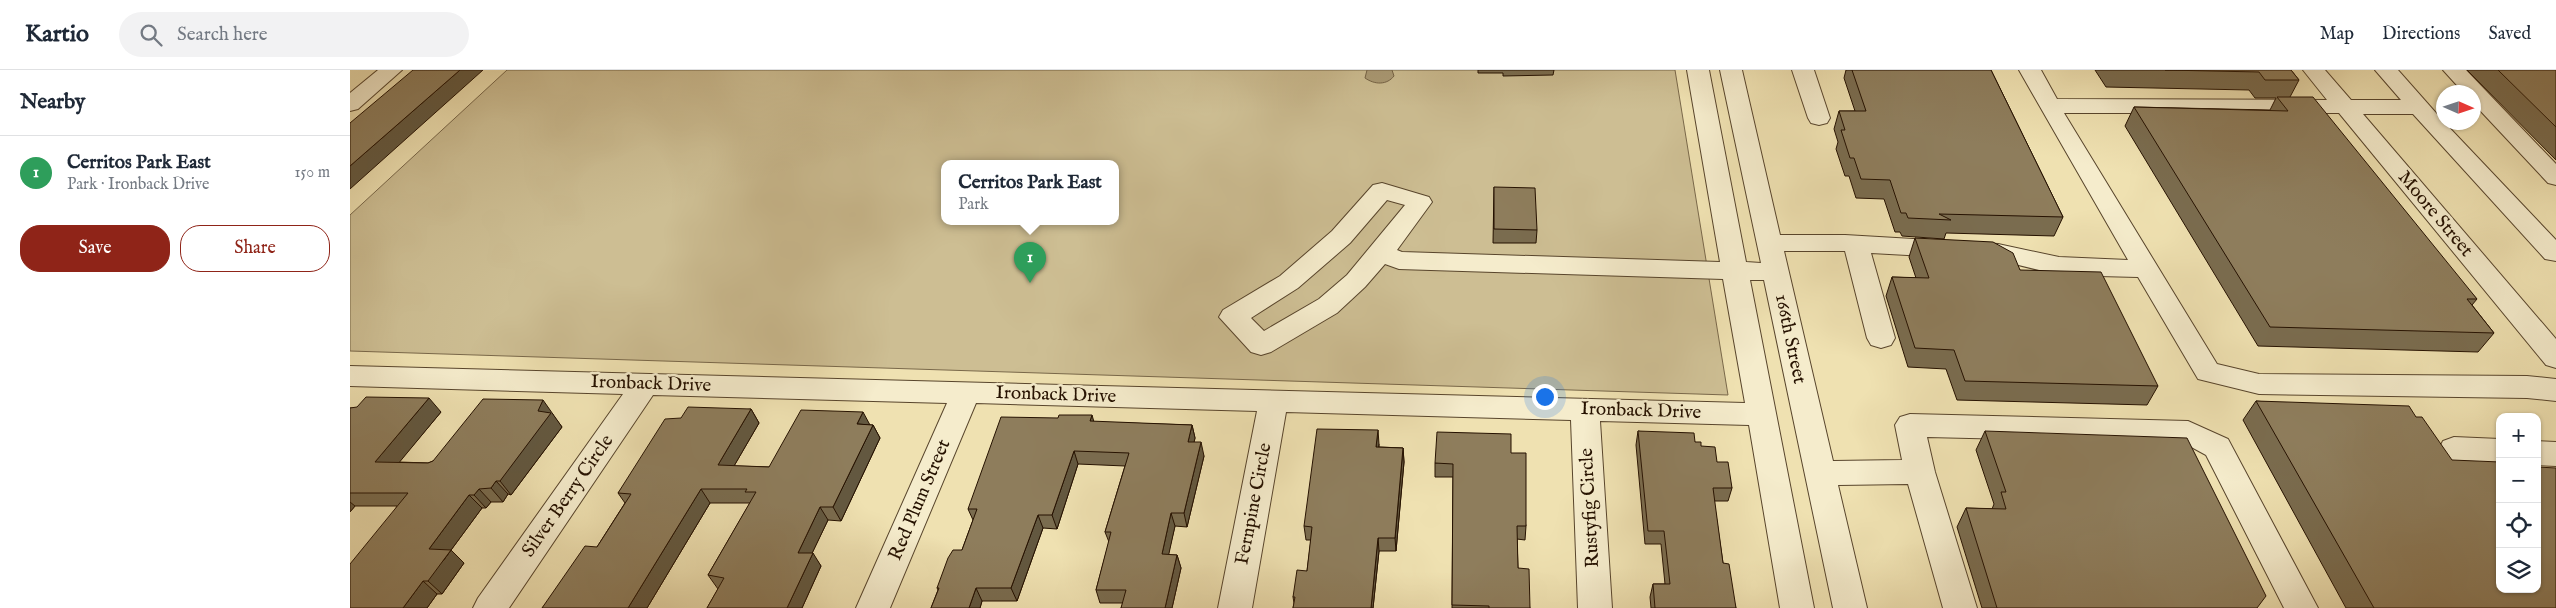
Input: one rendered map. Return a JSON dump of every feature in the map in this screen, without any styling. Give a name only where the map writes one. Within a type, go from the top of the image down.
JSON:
[{"type":"street","points":[[350,104],[391,70]]},
{"type":"street","points":[[1698,70],[1797,608]]},
{"type":"street","name":"166th Street","points":[[1731,70],[1850,608]]},
{"type":"street","points":[[1803,70],[1819,118]]},
{"type":"street","points":[[2030,70],[2049,106],[2145,269],[2208,372],[2259,384],[2527,387],[2556,390]]},
{"type":"street","name":"Moore Street","points":[[2314,70],[2556,358]]},
{"type":"street","points":[[2386,70],[2554,253]]},
{"type":"street","points":[[2454,70],[2556,178]]},
{"type":"street","points":[[2049,106],[2419,107]]},
{"type":"street","points":[[1382,190],[1420,202],[1381,253],[1356,281],[1328,306],[1261,344],[1234,316],[1289,282],[1340,237],[1382,190]]},
{"type":"street","points":[[1769,243],[1856,244],[1998,252],[2059,266],[2145,269]]},
{"type":"street","points":[[1856,244],[1881,338]]},
{"type":"street","points":[[1381,253],[1399,260],[1413,261],[1776,272]]},
{"type":"street","name":"Ironback Drive","points":[[350,376],[1761,414]]},
{"type":"street","name":"Silver Berry Circle","points":[[490,608],[645,384]]},
{"type":"street","name":"Red Plum Street","points":[[873,608],[966,392]]},
{"type":"street","name":"Fernpine Circle","points":[[1235,608],[1273,401]]},
{"type":"street","name":"Rustyfig Circle","points":[[1585,409],[1595,608]]},
{"type":"street","points":[[1960,608],[1920,472],[1910,425],[2188,432],[2217,447],[2301,608]]},
{"type":"street","points":[[2454,449],[2496,451]]},
{"type":"street","points":[[2541,453],[2556,454]]},
{"type":"street","points":[[1820,473],[1920,472]]},
{"type":"shaded area","points":[[507,70],[1675,70],[1728,395],[350,351],[350,215]]},
{"type":"shaded area","points":[[1367,70],[1392,70],[1394,76],[1388,81],[1377,83],[1365,78]]},
{"type":"building","points":[[413,70],[460,70],[350,166],[350,123]]},
{"type":"building","points":[[1852,70],[1991,70],[2063,217],[1939,214],[1951,220],[1908,218],[1906,213],[1901,213],[1890,180],[1861,179],[1854,158],[1850,158],[1841,130],[1845,130],[1839,111],[1866,111]]},
{"type":"building","points":[[2165,70],[2291,70],[2299,80],[2265,80],[2259,72]]},
{"type":"building","points":[[2498,70],[2556,70],[2556,127]]},
{"type":"building","points":[[2277,97],[2313,97],[2477,299],[2467,299],[2494,333],[2270,327],[2134,107],[2288,111]]},
{"type":"building","points":[[1494,187],[1535,188],[1537,230],[1494,229]]},
{"type":"building","points":[[1915,238],[1993,242],[2013,253],[2020,270],[2101,272],[2158,386],[1965,381],[1954,350],[1915,348],[1892,277],[1929,278]]},
{"type":"building","points":[[366,397],[429,398],[375,462],[428,463],[433,461],[483,399],[543,400],[538,411],[551,413],[500,481],[496,481],[491,488],[479,489],[474,495],[469,495],[429,549],[451,550],[428,581],[423,581],[403,608],[350,608],[350,564],[408,493],[350,493],[350,408],[357,407]]},
{"type":"building","points":[[2256,401],[2409,406],[2416,417],[2422,417],[2452,460],[2496,462],[2496,593],[2541,593],[2541,467],[2556,468],[2556,608],[2374,608]]},
{"type":"building","points":[[688,407],[751,409],[718,465],[769,467],[801,410],[863,412],[857,424],[873,425],[833,507],[820,507],[798,553],[813,553],[787,608],[707,608],[724,578],[708,575],[756,492],[745,492],[747,489],[701,489],[628,608],[542,608],[585,546],[597,547],[631,494],[618,493],[665,419],[681,418]]},
{"type":"building","points":[[1059,415],[1092,415],[1090,421],[1192,425],[1188,442],[1201,442],[1184,513],[1171,513],[1162,554],[1177,555],[1165,608],[1121,608],[1126,590],[1096,590],[1111,532],[1105,532],[1129,453],[1074,451],[1052,515],[1038,515],[1011,588],[976,588],[969,608],[931,608],[948,558],[953,550],[962,550],[977,509],[968,509],[1001,417],[1058,418]]},
{"type":"building","points":[[1317,429],[1378,430],[1376,447],[1403,448],[1395,538],[1378,538],[1371,608],[1293,608],[1297,570],[1307,571],[1312,527],[1304,526]]},
{"type":"building","points":[[1638,431],[1694,433],[1695,442],[1701,442],[1701,446],[1715,447],[1717,462],[1728,462],[1732,488],[1713,488],[1723,563],[1729,564],[1736,608],[1655,608],[1653,584],[1670,584],[1664,531],[1648,531]]},
{"type":"building","points":[[1985,431],[2187,438],[2266,596],[2257,608],[1997,608],[1966,508],[2006,509],[2001,492],[2006,492]]},
{"type":"building","points":[[1437,432],[1511,434],[1511,453],[1526,453],[1526,526],[1517,526],[1518,568],[1529,569],[1530,608],[1489,608],[1489,606],[1452,605],[1453,464],[1435,463]]},
{"type":"place","name":"Cerritos Park East","points":[[1030,283]]}]
